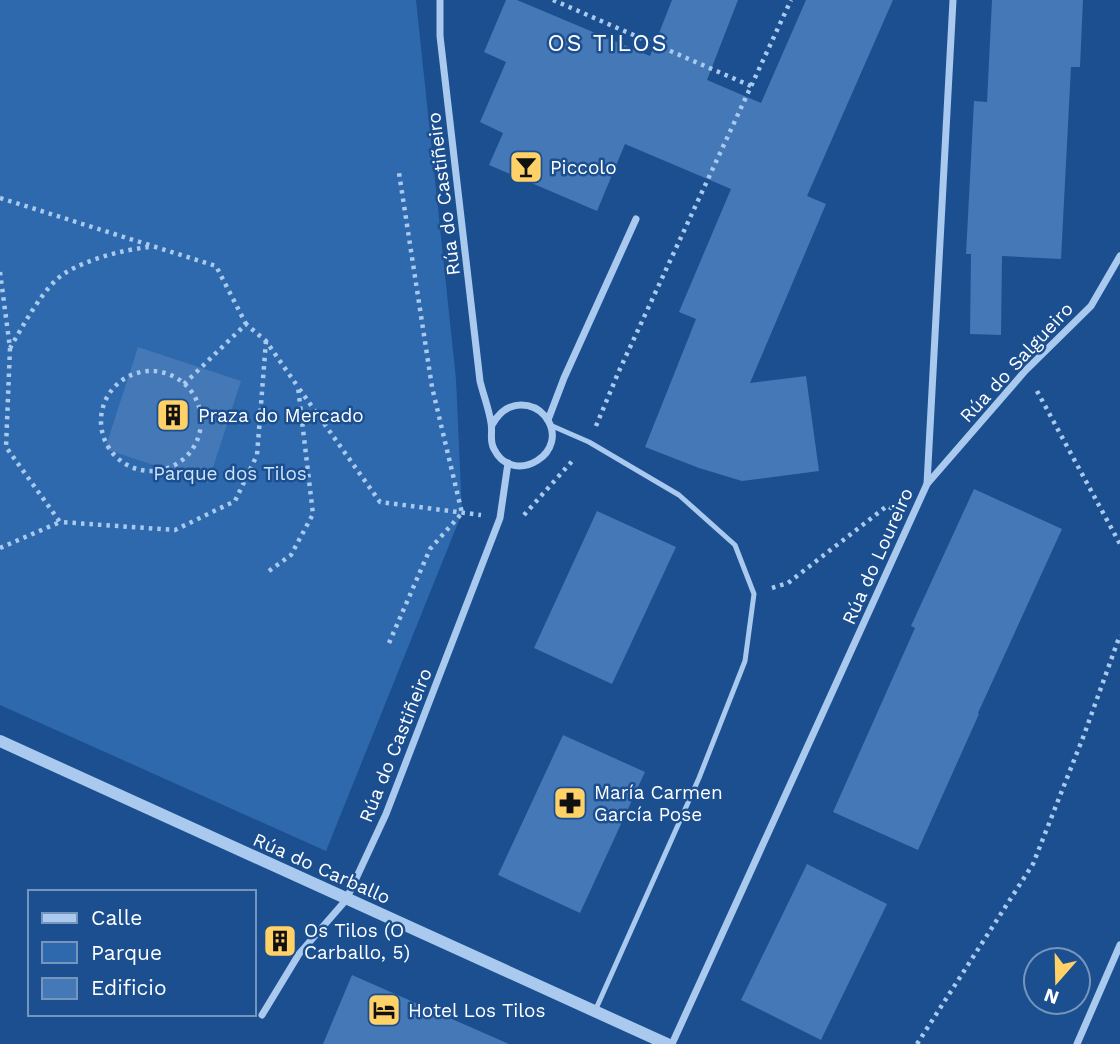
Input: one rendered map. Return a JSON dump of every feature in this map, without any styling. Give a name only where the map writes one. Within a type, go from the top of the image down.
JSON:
[{"type":"street","name":"Rúa do Castiñeiro","points":[[262,1014],[299,954],[346,900],[386,814],[500,518],[508,463],[495,452],[492,425],[480,381],[440,36],[440,0]]},
{"type":"street","name":"Rúa do Loureiro","points":[[670,1044],[927,484],[953,0]]},
{"type":"street","points":[[549,423],[564,378],[636,219]]},
{"type":"street","name":"Rúa do Salgueiro","points":[[927,484],[1025,371],[1091,306],[1120,256]]},
{"type":"street","points":[[492,425],[504,410],[513,406],[533,407],[541,412],[549,423],[552,439],[544,456],[528,465],[508,463]]},
{"type":"street","name":"Rúa do Carballo","points":[[0,741],[346,900],[670,1044]]},
{"type":"street","points":[[1077,1044],[1120,945]]},
{"type":"lane","points":[[549,423],[589,442],[679,495],[735,545],[754,594],[745,661],[699,778],[595,1011]]},
{"type":"path","points":[[553,0],[567,2],[751,86]]},
{"type":"path","points":[[0,198],[216,266],[246,324],[266,341],[380,502],[517,522],[589,442],[619,371],[791,0]]},
{"type":"path","points":[[400,173],[432,387],[462,513]]},
{"type":"path","points":[[10,348],[34,306],[64,274],[132,249],[153,246]]},
{"type":"path","points":[[0,272],[10,348],[3,447],[60,522]]},
{"type":"path","points":[[184,384],[246,324]]},
{"type":"path","points":[[0,548],[60,522],[175,530],[235,501],[257,454],[266,341]]},
{"type":"path","points":[[144,371],[171,374],[184,384],[192,390],[200,405],[202,418],[198,441],[188,456],[177,465],[159,471],[135,469],[119,460],[108,447],[101,431],[100,416],[107,395],[124,378],[144,371]]},
{"type":"path","points":[[1025,371],[1120,544]]},
{"type":"path","points":[[269,571],[291,555],[313,514],[298,387]]},
{"type":"path","points":[[754,594],[788,583],[887,506]]},
{"type":"path","points":[[389,643],[430,548],[462,513]]},
{"type":"path","points":[[917,1044],[1033,864],[1120,635]]},
{"type":"green space","name":"Parque dos Tilos","points":[[0,0],[416,0],[456,379],[462,513],[326,851],[0,705]]},
{"type":"building","points":[[506,0],[517,0],[650,56],[672,0],[738,0],[707,80],[761,103],[806,0],[893,0],[807,196],[826,204],[750,383],[806,376],[819,471],[742,481],[645,447],[696,319],[679,312],[731,189],[625,144],[597,211],[489,165],[503,133],[480,122],[506,62],[484,52]]},
{"type":"building","points":[[992,0],[1083,0],[1080,67],[1071,67],[1061,259],[1002,256],[1001,335],[970,334],[971,254],[966,254],[974,101],[987,102]]},
{"type":"building","name":"Praza do Mercado","points":[[138,347],[241,381],[208,483],[105,449]]},
{"type":"building","points":[[974,489],[1062,529],[918,850],[833,812],[915,628],[911,626]]},
{"type":"building","points":[[597,511],[676,547],[612,684],[534,648]]},
{"type":"building","points":[[563,735],[645,772],[580,913],[498,875]]},
{"type":"building","points":[[807,864],[887,904],[821,1040],[741,1000]]},
{"type":"building","name":"Hotel Los Tilos","points":[[352,975],[509,1044],[323,1044]]},
{"type":"place","name":"Piccolo","points":[[526,167]]},
{"type":"place","name":"Praza do Mercado","points":[[173,415]]},
{"type":"place","name":"María Carmen García Pose","points":[[570,803]]},
{"type":"place","name":"Os Tilos (O Carballo, 5)","points":[[280,941]]},
{"type":"place","name":"Hotel Los Tilos","points":[[384,1010]]},
{"type":"district","name":"OS TILOS","points":[[608,43]]}]
